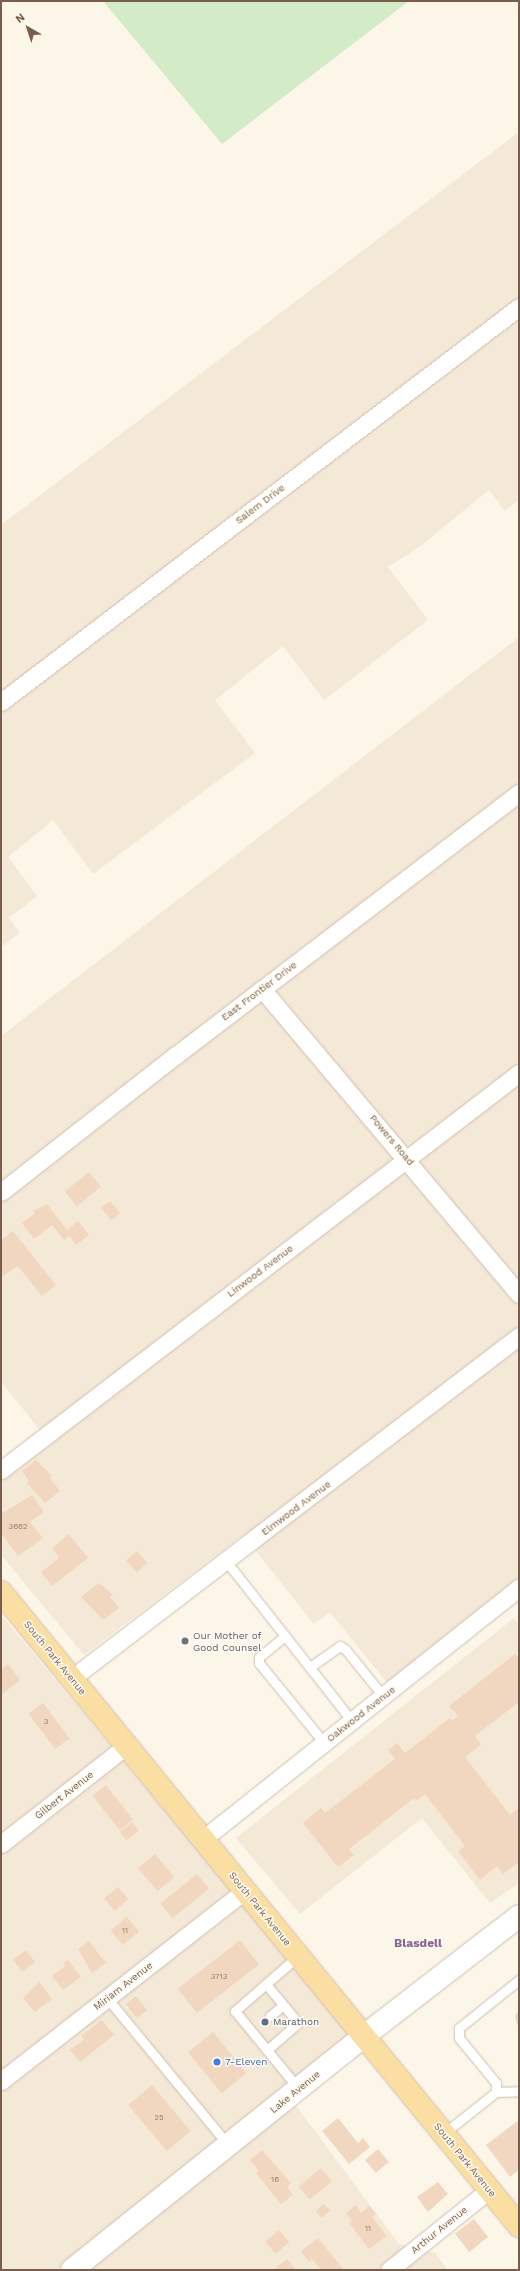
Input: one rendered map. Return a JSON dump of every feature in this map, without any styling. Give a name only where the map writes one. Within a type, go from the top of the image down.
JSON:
[{"type":"main road","name":"South Park Avenue","points":[[2,1595],[72,1678],[244,1891],[519,2226]]},
{"type":"street","name":"Salem Drive","points":[[1,702],[519,307]]},
{"type":"street","name":"East Frontier Drive","points":[[1,1192],[262,989],[519,793]]},
{"type":"street","name":"Powers Road","points":[[262,989],[408,1159],[519,1294]]},
{"type":"street","name":"Linwood Avenue","points":[[1,1470],[519,1073]]},
{"type":"street","name":"Elmwood Avenue","points":[[72,1678],[519,1336]]},
{"type":"street","name":"Oakwood Avenue","points":[[203,1839],[519,1588]]},
{"type":"street","name":"Gilbert Avenue","points":[[1,1844],[126,1746]]},
{"type":"street","name":"Miriam Avenue","points":[[1,2081],[244,1891]]},
{"type":"street","name":"Lake Avenue","points":[[72,2270],[298,2088],[519,1916]]},
{"type":"street","name":"Arthur Avenue","points":[[389,2270],[489,2190]]},
{"type":"lane","points":[[226,1561],[352,1721]]},
{"type":"lane","points":[[285,1636],[259,1656],[259,1663],[324,1743]]},
{"type":"lane","points":[[310,1667],[335,1648],[340,1646],[346,1650],[383,1696]]},
{"type":"lane","points":[[298,1956],[235,2011],[254,2029],[267,2050],[298,2088]]},
{"type":"lane","points":[[496,2092],[496,2083],[460,2038],[459,2028],[519,1980]]},
{"type":"lane","points":[[266,1984],[298,2023],[267,2050]]},
{"type":"lane","points":[[107,1998],[228,2145]]},
{"type":"lane","points":[[270,2016],[283,2005]]},
{"type":"lane","points":[[443,2134],[496,2092],[519,2091]]},
{"type":"shaded area","points":[[519,132],[519,500],[505,511],[489,490],[419,547],[388,567],[428,620],[324,700],[283,646],[215,700],[255,753],[93,874],[53,820],[8,857],[37,896],[9,918],[20,933],[1,947],[1,525]]},
{"type":"shaded area","points":[[519,637],[519,1588],[392,1689],[330,1612],[314,1624],[243,1535],[84,1655],[1,1555],[1,1470],[45,1436],[1,1382],[1,1036]]},
{"type":"shaded area","points":[[1,1615],[354,2036],[58,2270],[1,2270]]},
{"type":"shaded area","points":[[514,1618],[519,1625],[519,1883],[490,1903],[422,1818],[300,1914],[236,1838]]},
{"type":"shaded area","points":[[294,2103],[399,2244],[435,2253],[448,2270],[85,2270]]},
{"type":"green space","points":[[103,1],[409,1],[222,144]]},
{"type":"building","points":[[89,1172],[101,1187],[77,1206],[65,1192]]},
{"type":"building","points":[[110,1201],[120,1214],[111,1220],[101,1208]]},
{"type":"building","points":[[47,1204],[67,1230],[78,1221],[89,1235],[76,1245],[69,1236],[64,1240],[52,1225],[34,1239],[22,1223],[35,1213],[33,1211]]},
{"type":"building","points":[[13,1231],[56,1285],[42,1296],[18,1266],[1,1277],[1,1240]]},
{"type":"building","points":[[36,1460],[52,1476],[50,1478],[60,1491],[45,1503],[27,1483],[29,1481],[22,1471]]},
{"type":"building","points":[[32,1495],[44,1512],[30,1522],[43,1538],[18,1556],[1,1533],[1,1514]]},
{"type":"building","points":[[69,1534],[88,1558],[52,1586],[41,1572],[59,1558],[52,1548]]},
{"type":"building","points":[[137,1551],[147,1563],[137,1572],[126,1560]]},
{"type":"building","points":[[99,1583],[113,1595],[110,1597],[119,1608],[103,1620],[81,1597]]},
{"type":"building","points":[[515,1654],[519,1659],[519,1702],[475,1736],[481,1745],[465,1757],[510,1815],[519,1808],[519,1862],[503,1874],[497,1866],[480,1880],[458,1851],[465,1846],[425,1794],[416,1801],[414,1798],[349,1849],[354,1855],[338,1867],[303,1823],[321,1808],[325,1813],[395,1759],[388,1750],[397,1743],[405,1753],[450,1718],[452,1721],[458,1716],[449,1706]]},
{"type":"building","points":[[8,1664],[20,1680],[1,1695],[1,1670]]},
{"type":"building","points":[[43,1703],[69,1738],[55,1749],[29,1714]]},
{"type":"building","points":[[106,1785],[133,1820],[120,1830],[93,1795]]},
{"type":"building","points":[[132,1822],[139,1831],[126,1841],[119,1832]]},
{"type":"building","points":[[155,1854],[174,1877],[157,1891],[138,1868]]},
{"type":"building","points":[[197,1874],[209,1889],[172,1918],[160,1904]]},
{"type":"building","points":[[118,1887],[128,1899],[114,1911],[104,1899]]},
{"type":"building","points":[[127,1917],[139,1932],[123,1945],[111,1930]]},
{"type":"building","points":[[240,1940],[259,1964],[197,2013],[178,1989]]},
{"type":"building","points":[[89,1941],[106,1963],[92,1973],[78,1949]]},
{"type":"building","points":[[26,1950],[35,1962],[22,1972],[13,1960]]},
{"type":"building","points":[[68,1960],[81,1977],[63,1990],[52,1976],[65,1966],[64,1963]]},
{"type":"building","points":[[39,1982],[52,1999],[35,2012],[23,1998]]},
{"type":"building","points":[[136,1996],[147,2010],[137,2018],[126,2004]]},
{"type":"building","points":[[519,2009],[519,2029],[515,2017]]},
{"type":"building","points":[[102,2020],[114,2035],[80,2062],[70,2050],[84,2039],[81,2036]]},
{"type":"building","name":"7-Eleven","points":[[213,2032],[246,2073],[221,2093],[188,2052]]},
{"type":"building","points":[[152,2085],[191,2131],[167,2151],[128,2105]]},
{"type":"building","points":[[338,2118],[358,2143],[363,2138],[370,2147],[349,2164],[322,2131]]},
{"type":"building","points":[[519,2120],[519,2170],[510,2177],[486,2145]]},
{"type":"building","points":[[378,2149],[389,2162],[376,2173],[365,2160]]},
{"type":"building","points":[[262,2150],[291,2183],[287,2187],[293,2195],[281,2204],[256,2173],[259,2171],[250,2160]]},
{"type":"building","points":[[321,2168],[332,2181],[310,2200],[299,2187]]},
{"type":"building","points":[[438,2182],[448,2194],[428,2212],[417,2197]]},
{"type":"building","points":[[324,2204],[330,2211],[322,2218],[316,2211]]},
{"type":"building","points":[[356,2205],[361,2213],[370,2206],[376,2214],[372,2217],[387,2236],[369,2249],[349,2223],[352,2221],[346,2213]]},
{"type":"building","points":[[474,2219],[488,2237],[469,2252],[455,2234]]},
{"type":"building","points":[[279,2230],[289,2242],[275,2254],[265,2242]]},
{"type":"building","points":[[318,2238],[344,2270],[321,2270],[312,2259],[309,2262],[301,2251]]},
{"type":"building","points":[[287,2259],[296,2270],[273,2270]]},
{"type":"place","name":"Our Mother of Good Counsel","points":[[185,1641]]},
{"type":"place","name":"Marathon","points":[[265,2022]]},
{"type":"place","name":"7-Eleven","points":[[217,2062]]},
{"type":"district","name":"Blasdell","points":[[418,1944]]}]
